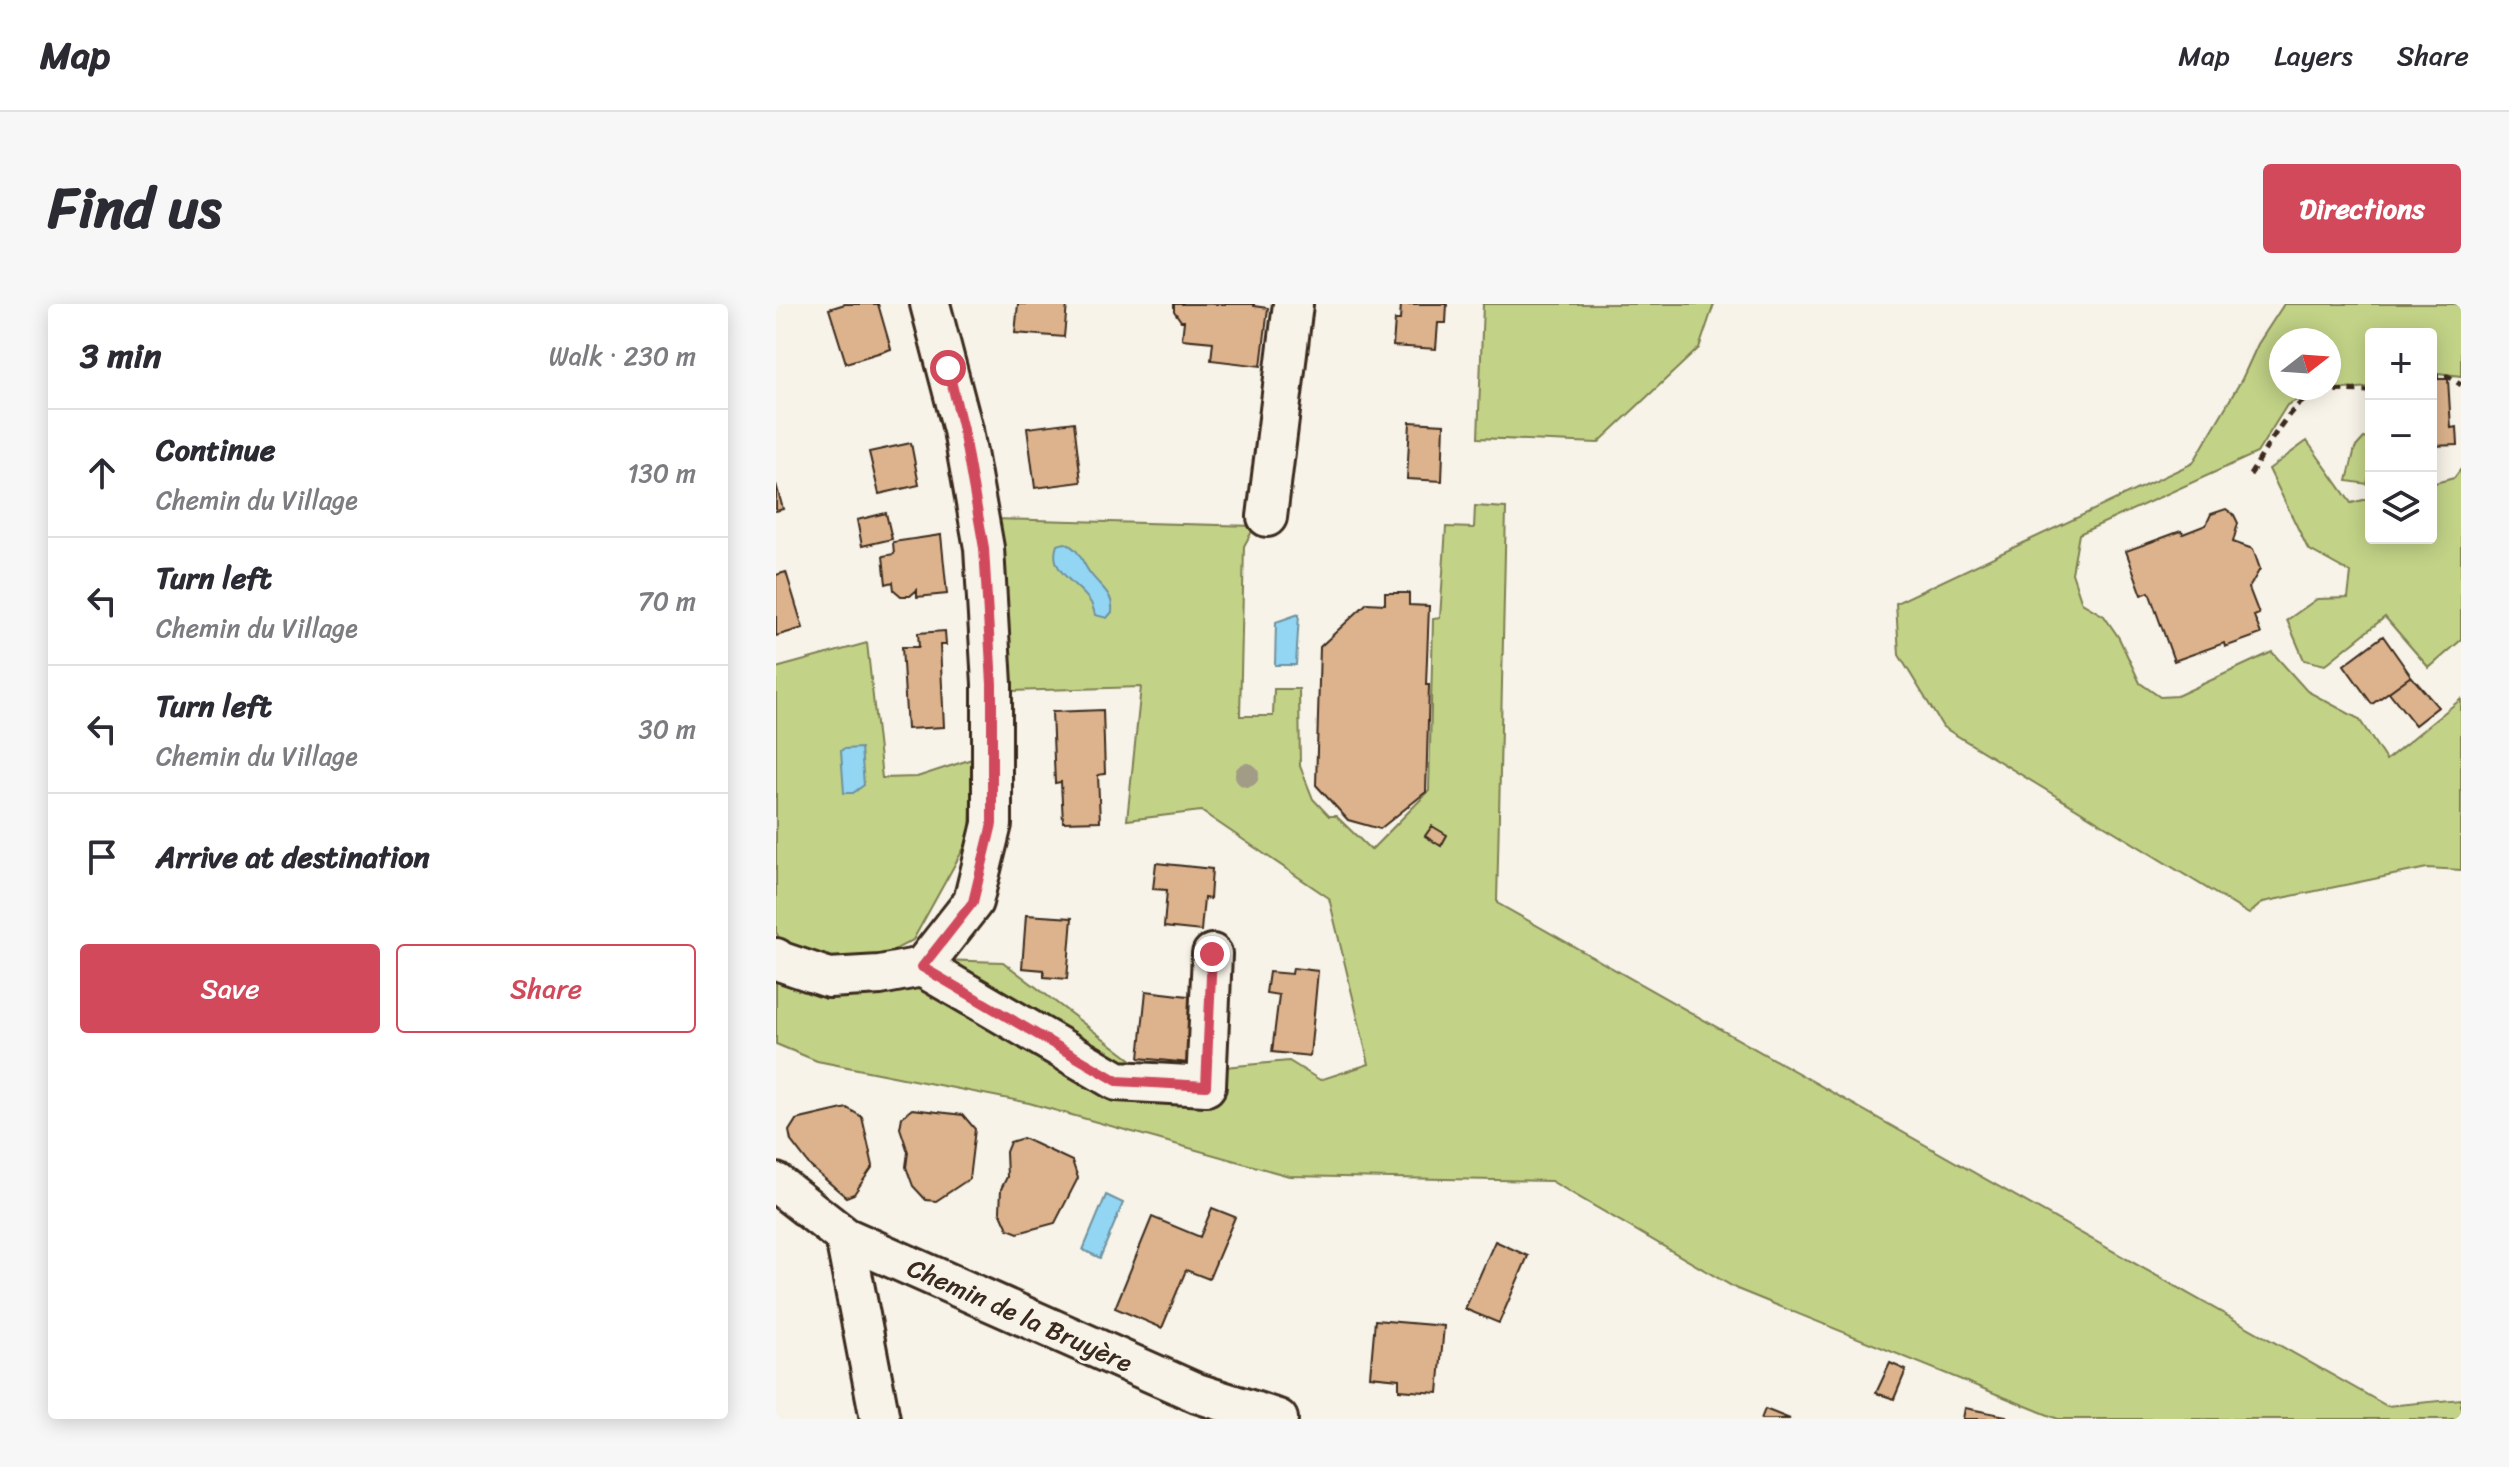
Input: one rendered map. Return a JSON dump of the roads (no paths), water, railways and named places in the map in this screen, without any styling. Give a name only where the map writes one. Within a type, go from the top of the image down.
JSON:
[{"type":"street","points":[[922,967],[973,902],[992,824],[992,684],[984,548],[963,430],[930,304]]},
{"type":"street","points":[[1267,517],[1293,304]]},
{"type":"street","points":[[776,958],[829,978],[880,975],[922,967],[1117,1081],[1206,1086],[1212,954]]},
{"type":"street","name":"Chemin de la Bruyère","points":[[776,1183],[845,1237],[1197,1393],[1278,1419]]},
{"type":"street","points":[[845,1237],[880,1419]]},
{"type":"water","points":[[1065,543],[1078,552],[1090,573],[1109,595],[1112,612],[1107,618],[1095,615],[1086,596],[1060,570],[1055,554],[1057,545]]},
{"type":"water","points":[[1299,614],[1296,665],[1275,665],[1276,622]]},
{"type":"water","points":[[861,748],[864,785],[853,793],[844,793],[841,751]]},
{"type":"water","points":[[1106,1195],[1123,1203],[1100,1258],[1083,1250]]}]
